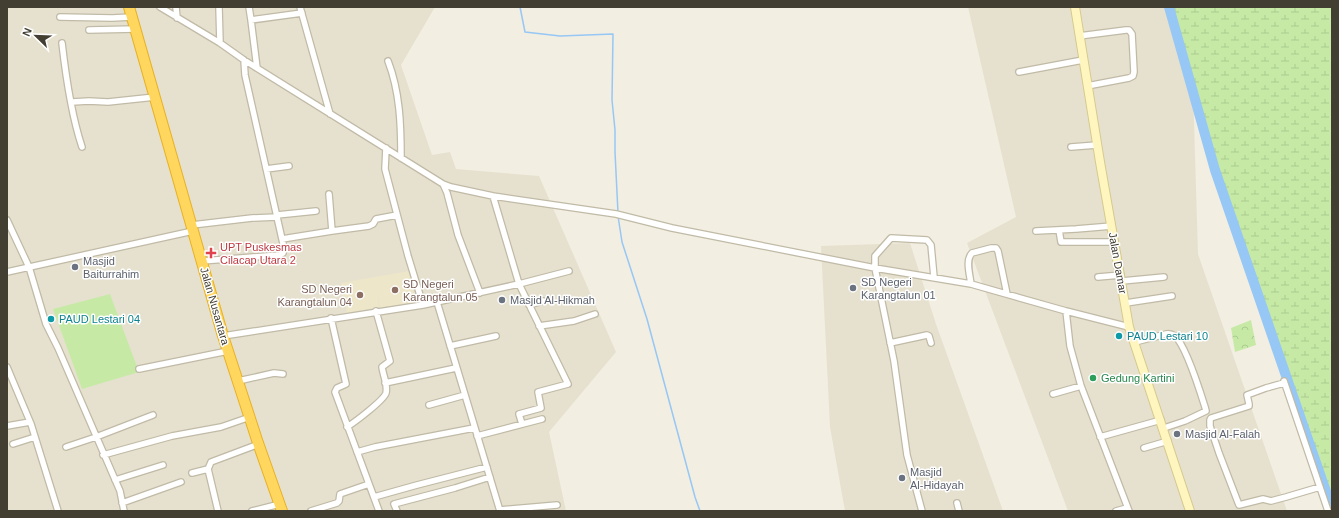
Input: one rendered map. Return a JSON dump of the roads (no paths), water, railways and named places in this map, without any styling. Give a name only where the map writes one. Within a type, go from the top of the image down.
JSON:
[{"type":"highway","name":"Jalan Nusantara","points":[[130,7],[223,336],[258,444],[281,508]]},
{"type":"street","points":[[160,7],[220,43],[244,60],[442,184],[451,187],[493,196],[619,215],[672,228],[875,268],[971,284],[1129,327]]},
{"type":"street","points":[[176,7],[177,18]]},
{"type":"street","points":[[219,7],[220,43]]},
{"type":"street","points":[[249,7],[257,68]]},
{"type":"street","points":[[300,7],[330,114]]},
{"type":"street","name":"Jalan Damar","points":[[1075,7],[1087,86],[1129,327],[1190,511]]},
{"type":"street","points":[[251,20],[302,13]]},
{"type":"street","points":[[60,17],[132,17]]},
{"type":"street","points":[[89,30],[136,29]]},
{"type":"street","points":[[1079,36],[1126,30],[1129,30],[1132,34],[1134,67],[1133,76],[1087,86]]},
{"type":"street","points":[[62,43],[77,132],[82,147]]},
{"type":"street","points":[[202,261],[280,255],[283,253],[284,248],[245,75],[244,60]]},
{"type":"street","points":[[1019,72],[1083,60]]},
{"type":"street","points":[[388,61],[396,87],[400,115],[401,158]]},
{"type":"street","points":[[72,102],[108,102],[155,97]]},
{"type":"street","points":[[1071,147],[1097,145]]},
{"type":"street","points":[[386,148],[385,169],[423,305]]},
{"type":"street","points":[[266,169],[289,166]]},
{"type":"street","points":[[442,184],[447,193],[458,235],[480,293]]},
{"type":"street","points":[[329,194],[332,231]]},
{"type":"street","points":[[493,196],[519,284],[568,384],[538,392],[541,408],[519,414],[522,424]]},
{"type":"street","points":[[7,272],[192,228],[252,218],[316,211]]},
{"type":"street","points":[[282,240],[369,226],[373,224],[376,219],[397,215]]},
{"type":"street","points":[[7,220],[29,267],[46,324],[58,348],[103,455],[120,491],[124,511]]},
{"type":"street","points":[[1036,231],[1112,226]]},
{"type":"street","points":[[1059,230],[1061,242],[1115,242]]},
{"type":"street","points":[[922,511],[907,455],[890,343],[875,268],[875,256],[891,238],[923,239],[929,241],[931,245],[934,277]]},
{"type":"street","points":[[971,284],[968,260],[970,254],[996,248],[998,251],[1007,294]]},
{"type":"street","points":[[223,336],[376,311],[423,305],[519,284],[569,271]]},
{"type":"street","points":[[1098,277],[1164,277]]},
{"type":"street","points":[[1126,304],[1172,296]]},
{"type":"street","points":[[529,304],[543,301]]},
{"type":"street","points":[[437,302],[500,511],[557,505]]},
{"type":"street","points":[[347,427],[383,397],[386,391],[382,367],[390,361],[376,311]]},
{"type":"street","points":[[1066,311],[1070,346],[1081,386],[1128,509],[1116,511]]},
{"type":"street","points":[[539,326],[574,322],[595,314]]},
{"type":"street","points":[[331,318],[346,384],[337,388],[335,392],[379,511]]},
{"type":"street","points":[[1135,342],[1170,333],[1180,342],[1194,375],[1210,420],[1210,426],[1219,453],[1239,505],[1243,510]]},
{"type":"street","points":[[890,343],[926,335],[929,336],[931,343]]},
{"type":"street","points":[[450,346],[496,336]]},
{"type":"street","points":[[139,369],[228,351]]},
{"type":"street","points":[[7,366],[9,378],[30,422],[58,511]]},
{"type":"street","points":[[385,383],[456,368]]},
{"type":"street","points":[[238,381],[274,374],[283,374]]},
{"type":"street","points":[[1210,420],[1212,417],[1249,406],[1246,395],[1284,382],[1328,511]]},
{"type":"street","points":[[1053,394],[1081,386]]},
{"type":"street","points":[[429,405],[465,395]]},
{"type":"street","points":[[1100,437],[1162,424],[1185,421],[1206,411]]},
{"type":"street","points":[[66,447],[153,416]]},
{"type":"street","points":[[103,455],[172,436],[221,427],[250,417]]},
{"type":"street","points":[[477,436],[542,419]]},
{"type":"street","points":[[7,426],[30,422]]},
{"type":"street","points":[[357,452],[375,447],[474,428]]},
{"type":"street","points":[[13,444],[35,437]]},
{"type":"street","points":[[1144,448],[1168,441]]},
{"type":"street","points":[[218,511],[208,469],[211,462],[258,444]]},
{"type":"street","points":[[115,480],[163,466]]},
{"type":"street","points":[[374,497],[417,484],[487,467]]},
{"type":"street","points":[[192,473],[208,469]]},
{"type":"street","points":[[396,511],[394,504],[460,487],[490,477]]},
{"type":"street","points":[[122,503],[181,482]]},
{"type":"street","points":[[311,511],[337,503],[339,501],[340,494],[369,484]]},
{"type":"street","points":[[1239,505],[1263,499],[1271,501],[1320,487]]},
{"type":"street","points":[[957,503],[959,511]]},
{"type":"street","points":[[252,511],[281,508]]},
{"type":"waterway","points":[[520,7],[525,32],[560,36],[613,34],[612,100],[615,130],[618,213]]},
{"type":"waterway","points":[[1169,7],[1215,170],[1332,509]]},
{"type":"waterway","points":[[618,216],[622,242],[647,319],[700,511]]},
{"type":"place","name":"UPT Puskesmas Cilacap Utara 2","points":[[211,253]]},
{"type":"place","name":"Masjid Baiturrahim","points":[[75,267]]},
{"type":"place","name":"SD Negeri Karangtalun 01","points":[[853,288]]},
{"type":"place","name":"SD Negeri Karangtalun 05","points":[[395,290]]},
{"type":"place","name":"SD Negeri Karangtalun 04","points":[[360,295]]},
{"type":"place","name":"Masjid Al-Hikmah","points":[[502,300]]},
{"type":"place","name":"PAUD Lestari 04","points":[[51,319]]},
{"type":"place","name":"PAUD Lestari 10","points":[[1119,336]]},
{"type":"place","name":"Gedung Kartini","points":[[1093,378]]},
{"type":"place","name":"Masjid Al-Falah","points":[[1177,434]]},
{"type":"place","name":"Masjid Al-Hidayah","points":[[902,478]]}]
